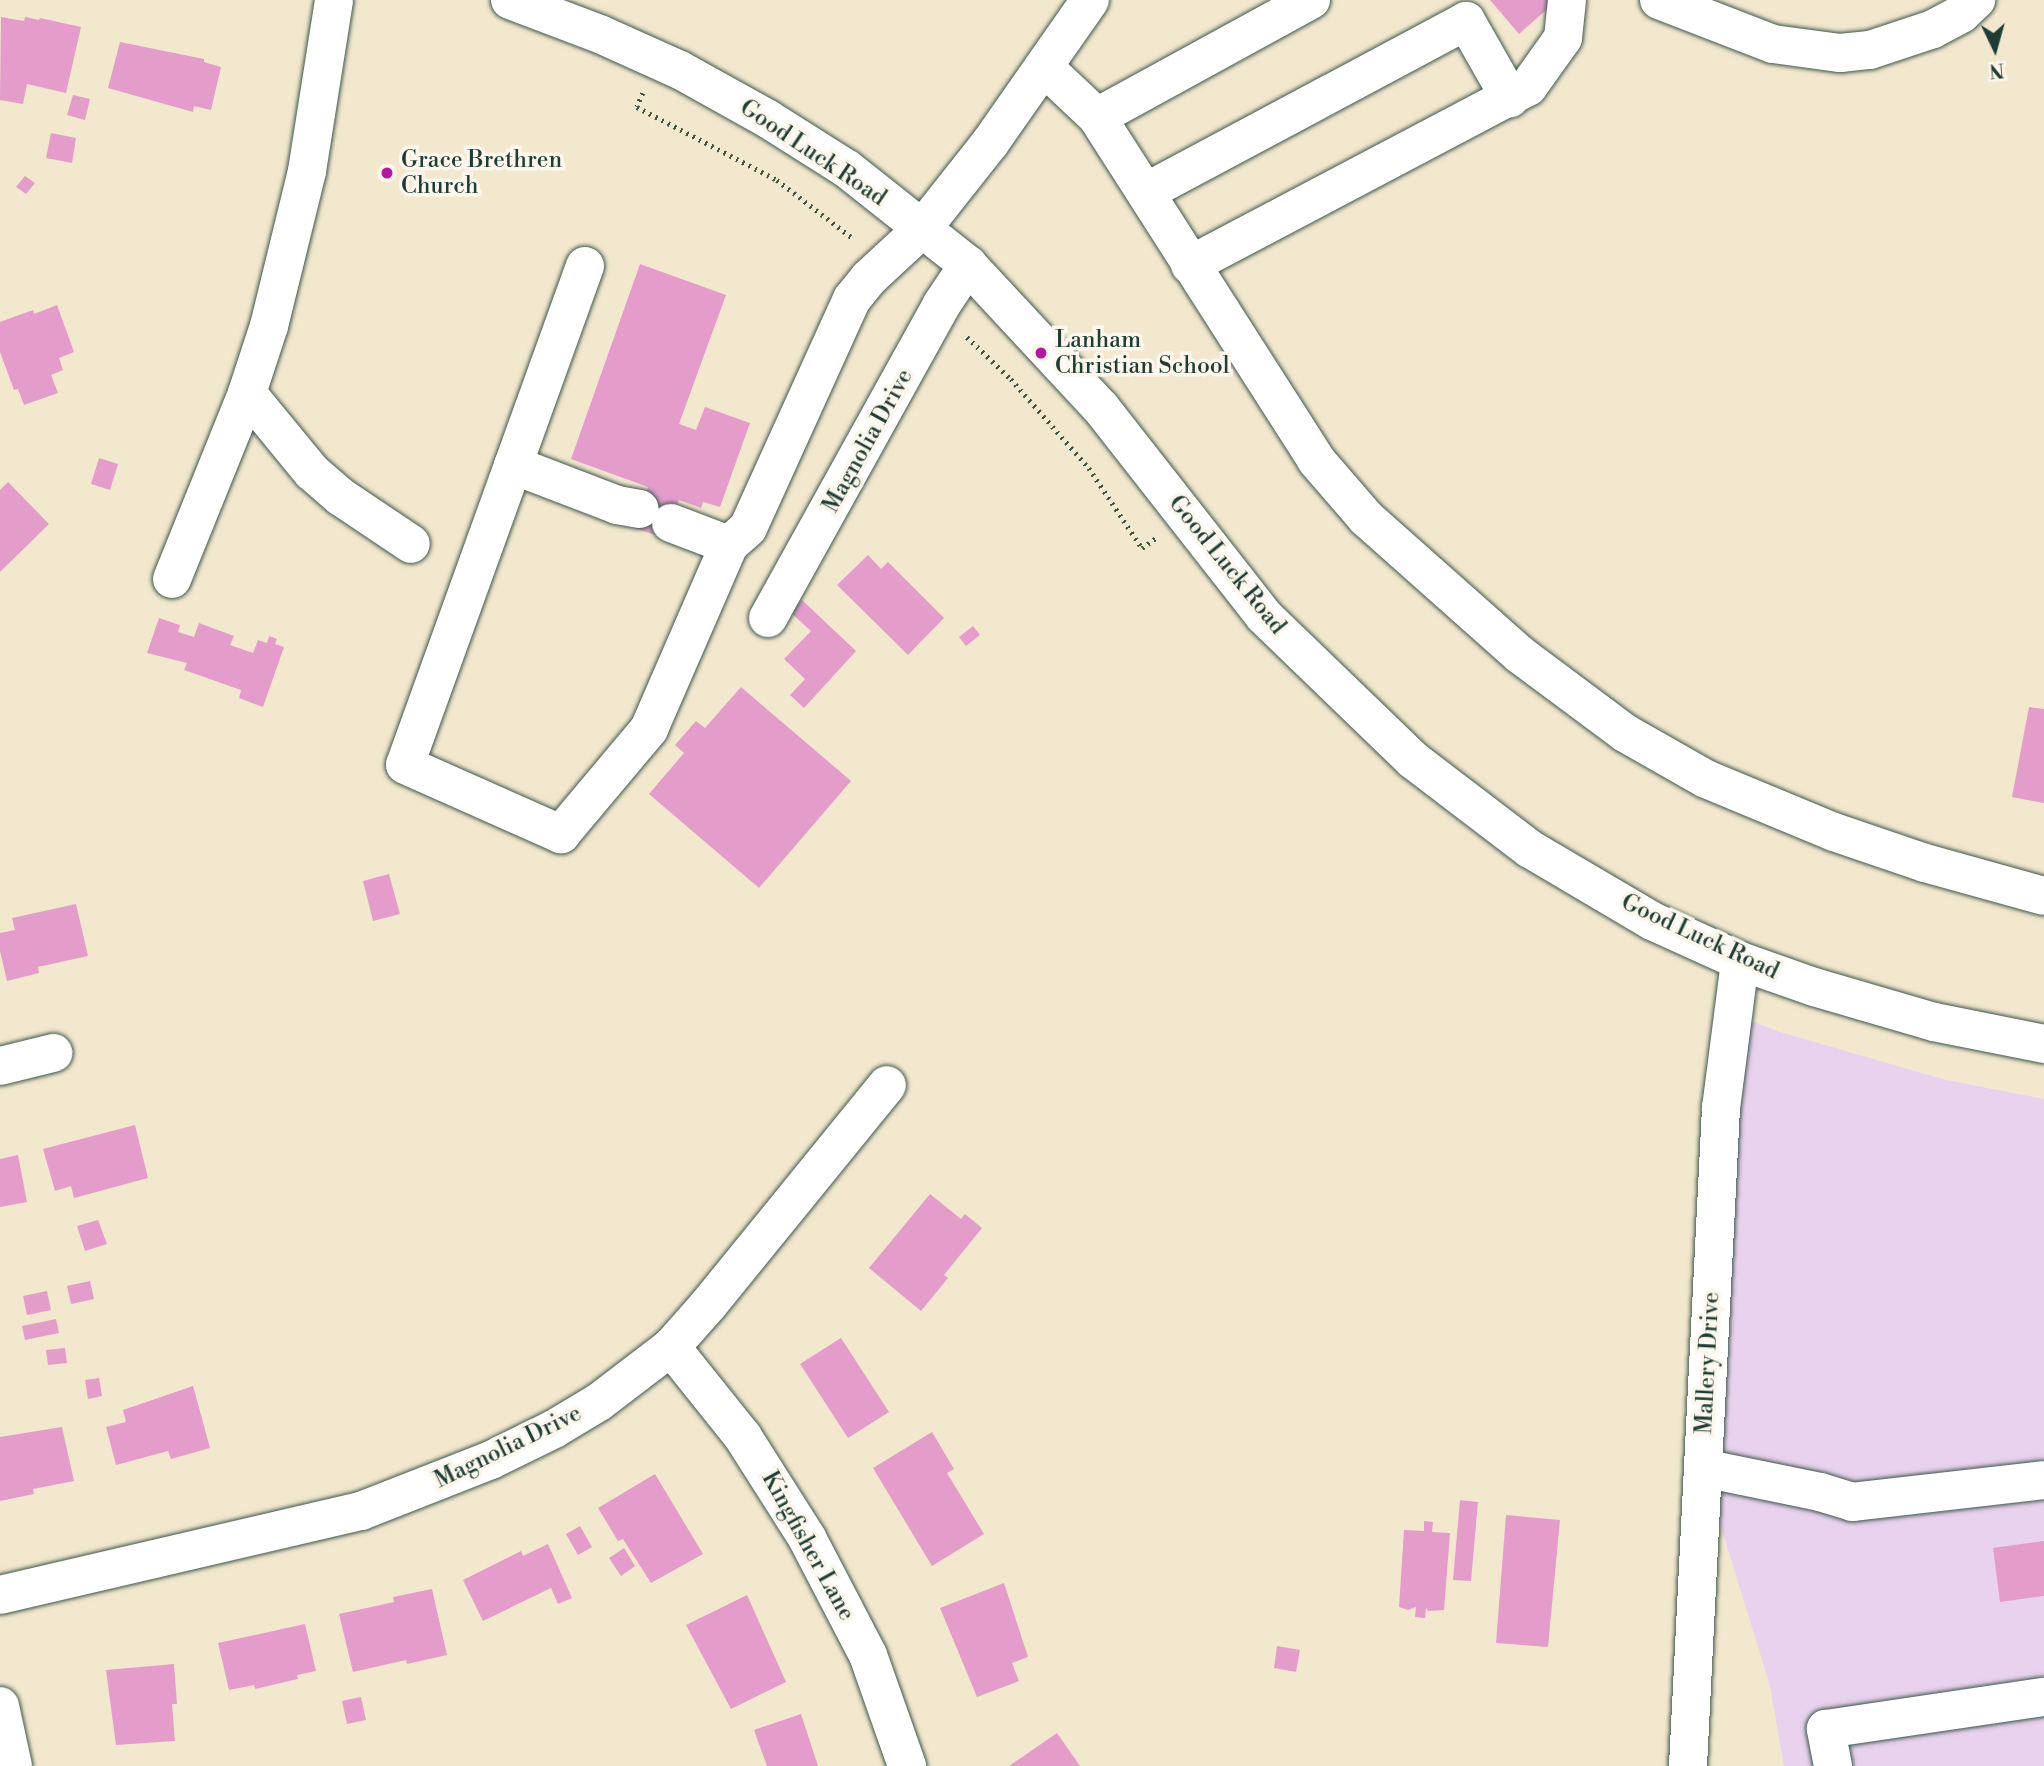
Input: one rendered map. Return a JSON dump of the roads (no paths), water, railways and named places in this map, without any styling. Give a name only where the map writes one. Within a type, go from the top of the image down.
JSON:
[{"type":"street","points":[[172,579],[184,543],[247,393],[270,326],[295,228],[318,109],[334,0]]},
{"type":"street","name":"Good Luck Road","points":[[510,0],[602,35],[680,70],[724,94],[846,169],[968,265],[1101,408],[1264,616],[1413,760],[1530,849],[1652,921],[1740,961],[1814,987],[1934,1022],[2044,1044]]},
{"type":"street","points":[[585,266],[405,765],[561,834],[649,729],[729,545],[748,528],[852,299],[869,278],[922,229],[1044,67],[1090,0]]},
{"type":"street","points":[[1097,117],[1311,0]]},
{"type":"street","points":[[1190,265],[1528,87],[1563,38],[1567,0]]},
{"type":"street","points":[[1659,0],[1773,44],[1840,53],[1870,50],[1933,29],[1961,13],[1976,0]]},
{"type":"street","points":[[1146,192],[1460,11],[1510,98]]},
{"type":"street","points":[[1044,67],[1097,117],[1316,460],[1366,518],[1519,654],[1625,733],[1706,779],[1834,832],[1925,863],[2044,896]]},
{"type":"street","name":"Magnolia Drive","points":[[768,618],[942,304],[968,265]]},
{"type":"street","points":[[247,393],[312,472],[341,497],[411,544]]},
{"type":"street","points":[[513,464],[729,545]]},
{"type":"street","name":"Mallery Drive","points":[[1688,1766],[1721,1108],[1740,961]]},
{"type":"street","points":[[0,1066],[52,1054]]},
{"type":"street","name":"Magnolia Drive","points":[[0,1595],[322,1522],[424,1488],[491,1461],[554,1429],[598,1402],[671,1347],[887,1085]]},
{"type":"street","name":"Kingfisher Lane","points":[[671,1347],[743,1437],[807,1538],[868,1655],[907,1766]]},
{"type":"street","points":[[1703,1468],[1820,1492],[1852,1502],[2044,1480]]},
{"type":"street","points":[[1833,1766],[1826,1729],[2044,1697]]},
{"type":"street","points":[[0,1706],[13,1766]]},
{"type":"place","name":"Grace Brethren Church","points":[[387,173]]},
{"type":"place","name":"Lanham Christian School","points":[[1041,353]]}]
